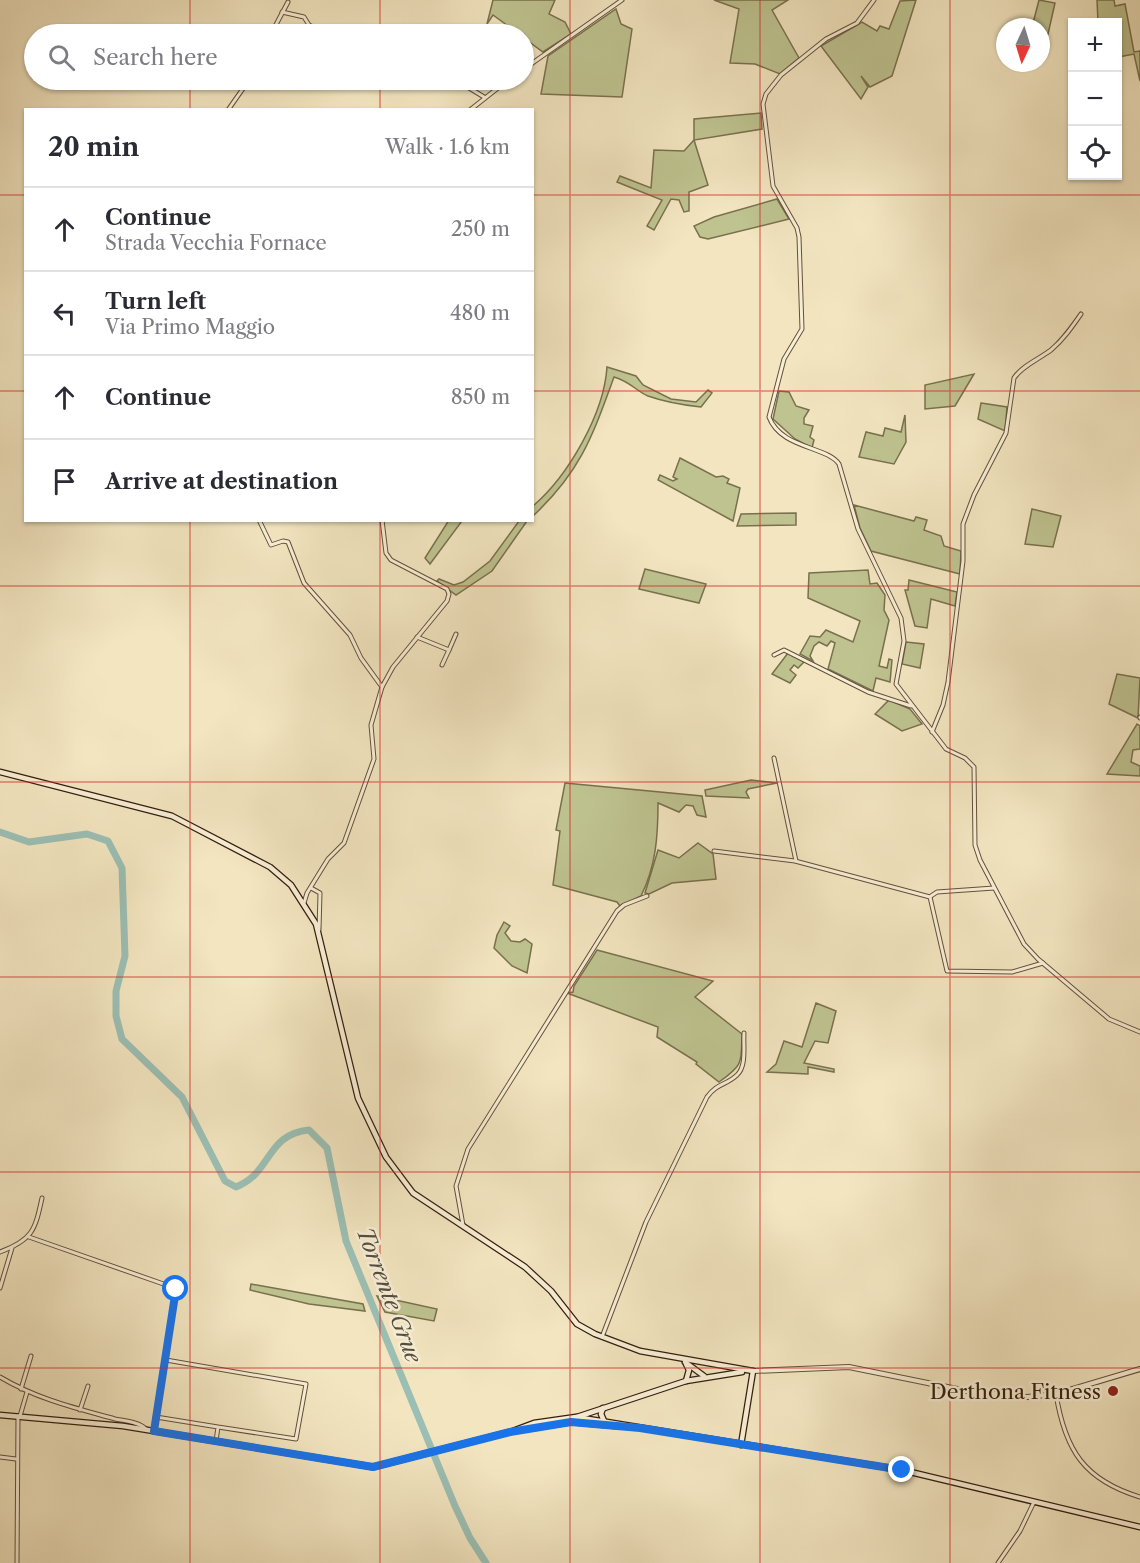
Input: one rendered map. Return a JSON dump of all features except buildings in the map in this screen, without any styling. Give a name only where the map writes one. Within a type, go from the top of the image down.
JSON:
[{"type":"main road","points":[[0,772],[159,812],[189,822],[270,867],[291,885],[304,903],[319,932],[354,1085],[366,1118],[386,1157],[413,1193],[525,1267],[551,1291],[577,1324],[602,1337],[640,1351],[683,1361],[753,1371]]},
{"type":"main road","points":[[683,1361],[706,1376]]},
{"type":"main road","points":[[683,1361],[689,1370],[686,1381]]},
{"type":"main road","points":[[703,1363],[708,1368],[706,1376]]},
{"type":"main road","points":[[510,1432],[534,1423],[576,1417],[686,1381],[706,1376],[753,1371]]},
{"type":"main road","points":[[741,1445],[753,1371]]},
{"type":"main road","points":[[0,1415],[92,1422],[373,1467],[510,1432],[588,1419],[605,1407]]},
{"type":"main road","points":[[604,1421],[601,1414],[605,1407]]},
{"type":"main road","points":[[576,1417],[902,1470],[1035,1500],[1140,1527]]},
{"type":"main road","points":[[571,1422],[640,1428]]},
{"type":"street","points":[[534,62],[622,0]]},
{"type":"street","points":[[874,0],[857,23],[826,39],[781,75],[766,94],[764,104],[773,186],[797,228],[799,237],[803,323],[798,337],[783,359],[769,417],[774,427],[796,444],[832,456],[839,464],[858,529],[901,618],[904,641],[896,684],[946,749],[970,761],[974,767],[975,844],[994,888],[1024,944],[1109,1019],[1140,1032]]},
{"type":"street","points":[[276,24],[288,2]]},
{"type":"street","points":[[282,12],[304,17],[308,24]]},
{"type":"street","points":[[229,108],[242,90]]},
{"type":"street","points":[[472,90],[484,97]]},
{"type":"street","points":[[472,108],[494,90]]},
{"type":"street","points":[[932,732],[943,705],[948,682],[962,572],[963,524],[978,487],[1002,442],[1014,378],[1053,348],[1058,340],[1074,327],[1081,314]]},
{"type":"street","points":[[260,522],[271,545],[283,541],[288,542],[304,583],[350,635],[361,658],[382,687]]},
{"type":"street","points":[[304,903],[310,888],[328,859],[344,843],[374,759],[371,725],[382,687],[393,667],[447,601],[449,594],[447,589],[391,560],[386,553],[382,522]]},
{"type":"street","points":[[442,665],[456,634]]},
{"type":"street","points":[[417,637],[448,650]]},
{"type":"street","points":[[774,655],[784,650],[868,692],[912,706]]},
{"type":"street","points":[[774,758],[796,861]]},
{"type":"street","points":[[714,851],[796,861],[930,897]]},
{"type":"street","points":[[310,888],[320,893],[319,932]]},
{"type":"street","points":[[930,897],[937,892],[994,888]]},
{"type":"street","points":[[463,1226],[456,1186],[468,1149],[617,911],[647,896]]},
{"type":"street","points":[[930,897],[947,971],[1012,972],[1043,963]]},
{"type":"street","points":[[602,1337],[646,1222],[707,1097],[717,1085],[736,1076],[741,1070],[744,1033]]},
{"type":"street","points":[[0,1252],[12,1248],[29,1237],[37,1219],[42,1198]]},
{"type":"street","points":[[29,1237],[175,1288],[154,1431]]},
{"type":"street","points":[[0,1288],[12,1248]]},
{"type":"street","points":[[21,1389],[31,1356]]},
{"type":"street","points":[[156,1418],[296,1439],[306,1384],[166,1360]]},
{"type":"street","points":[[753,1371],[849,1367],[972,1392],[1027,1397],[1056,1394],[1140,1369]]},
{"type":"street","points":[[0,1377],[27,1392],[87,1413],[133,1423],[146,1430]]},
{"type":"street","points":[[80,1410],[88,1386]]},
{"type":"street","points":[[17,1563],[16,1459],[19,1416],[27,1392]]},
{"type":"street","points":[[1056,1394],[1064,1431],[1075,1456],[1108,1485],[1140,1497]]},
{"type":"street","points":[[87,1413],[92,1422]]},
{"type":"street","points":[[216,1441],[218,1427]]},
{"type":"street","points":[[0,1457],[16,1459]]},
{"type":"street","points":[[998,1563],[1020,1531],[1035,1500]]},
{"type":"green space","points":[[493,0],[555,0],[549,14],[565,22],[571,34],[543,52],[534,45],[534,24],[505,24],[493,15],[487,24]]},
{"type":"green space","points":[[714,0],[788,0],[772,10],[799,58],[780,74],[755,64],[730,63],[739,9]]},
{"type":"green space","points":[[916,0],[892,76],[870,87],[861,76],[868,87],[861,99],[821,46],[862,22],[877,31],[880,26],[889,29],[900,1]]},
{"type":"green space","points":[[1039,0],[1055,3],[1050,25],[1050,18],[1034,18]]},
{"type":"green space","points":[[1097,0],[1114,0],[1115,6],[1125,4],[1134,52],[1140,51],[1140,81],[1134,54],[1122,56],[1122,18],[1098,18]]},
{"type":"green space","points":[[616,9],[621,24],[632,29],[622,97],[541,94],[548,56]]},
{"type":"green space","points":[[761,113],[762,129],[694,140],[694,119]]},
{"type":"green space","points":[[694,140],[708,185],[689,192],[689,211],[684,212],[679,200],[671,199],[654,230],[647,226],[662,200],[617,182],[620,176],[651,188],[654,150],[684,151]]},
{"type":"green space","points":[[777,199],[789,219],[708,239],[700,237],[694,226],[714,217]]},
{"type":"green space","points":[[607,367],[636,376],[643,385],[671,399],[696,402],[708,390],[712,393],[701,407],[680,404],[648,396],[625,381],[614,377],[599,418],[574,468],[563,484],[534,515],[534,505],[559,478],[582,443],[599,404]]},
{"type":"green space","points":[[974,374],[955,406],[925,409],[925,385]]},
{"type":"green space","points":[[779,391],[789,392],[796,406],[809,410],[804,418],[804,424],[813,426],[810,437],[814,440],[812,448],[795,439],[773,419]]},
{"type":"green space","points":[[981,403],[1007,407],[1005,431],[978,419]]},
{"type":"green space","points":[[905,415],[906,442],[894,464],[859,457],[866,432],[883,436],[885,428],[901,432]]},
{"type":"green space","points":[[680,458],[716,477],[723,476],[729,479],[727,483],[740,488],[733,521],[658,480],[660,475],[673,481],[677,479],[673,477]]},
{"type":"green space","points":[[854,505],[914,521],[916,517],[927,520],[924,530],[941,536],[944,546],[961,551],[960,574],[871,551],[860,528]]},
{"type":"green space","points":[[1032,509],[1061,516],[1053,547],[1025,544]]},
{"type":"green space","points":[[796,513],[796,525],[737,526],[741,514]]},
{"type":"green space","points":[[448,522],[461,522],[430,564],[425,558]]},
{"type":"green space","points":[[518,522],[526,522],[492,571],[456,595],[437,581],[439,579],[454,585],[463,582],[490,561]]},
{"type":"green space","points":[[645,569],[706,584],[699,603],[639,589]]},
{"type":"green space","points":[[868,570],[870,584],[877,583],[885,595],[884,610],[889,620],[879,666],[887,668],[889,659],[892,660],[890,682],[876,678],[873,691],[828,669],[835,643],[831,641],[827,646],[819,642],[814,646],[810,656],[813,661],[800,654],[810,636],[820,637],[826,630],[853,642],[860,621],[808,598],[809,573]]},
{"type":"green space","points":[[909,580],[957,592],[955,606],[931,599],[927,628],[915,626],[905,590],[908,590]]},
{"type":"green space","points":[[906,642],[924,644],[920,668],[902,664]]},
{"type":"green space","points":[[788,653],[805,661],[798,668],[794,665],[790,670],[796,675],[790,683],[772,674]]},
{"type":"green space","points":[[1117,674],[1140,678],[1138,718],[1109,704]]},
{"type":"green space","points":[[889,700],[910,709],[922,724],[902,731],[875,714]]},
{"type":"green space","points":[[1137,724],[1140,726],[1140,749],[1133,750],[1131,762],[1140,766],[1140,776],[1107,774]]},
{"type":"green space","points":[[751,780],[777,783],[748,789],[746,792],[749,798],[706,796],[705,790]]},
{"type":"green space","points":[[565,783],[702,796],[706,817],[697,815],[693,806],[686,805],[679,812],[658,803],[655,851],[646,885],[641,896],[620,906],[617,902],[553,885],[560,831],[556,830]]},
{"type":"green space","points":[[698,843],[713,854],[716,879],[672,883],[649,894],[645,893],[658,850],[679,858]]},
{"type":"green space","points":[[504,922],[510,926],[505,933],[511,941],[520,942],[525,939],[532,944],[527,973],[512,966],[494,948],[497,935]]},
{"type":"green space","points":[[597,950],[713,981],[695,997],[742,1034],[741,1058],[733,1072],[719,1082],[696,1064],[697,1062],[657,1037],[658,1027],[567,993],[573,992],[574,986]]},
{"type":"green space","points":[[816,1003],[836,1011],[828,1043],[815,1041],[804,1063],[834,1069],[834,1072],[808,1067],[808,1074],[767,1072],[776,1064],[784,1041],[802,1047]]},
{"type":"green space","points":[[251,1284],[363,1304],[365,1311],[309,1304],[250,1290]]},
{"type":"green space","points":[[377,1296],[437,1309],[434,1321],[385,1312]]},
{"type":"waterway","name":"Torrente Grue","points":[[0,832],[29,842],[87,834],[108,841],[122,868],[125,956],[116,991],[116,1016],[122,1039],[182,1097],[225,1181],[236,1187],[248,1181],[257,1173],[276,1146],[295,1133],[309,1130],[327,1148],[346,1241],[455,1506],[470,1538],[486,1563]]},
{"type":"place","name":"Derthona Fitness","points":[[1113,1391]]},
{"type":"route","points":[[176,1289],[154,1431],[373,1467],[510,1432],[571,1422],[640,1428],[902,1470]]}]
